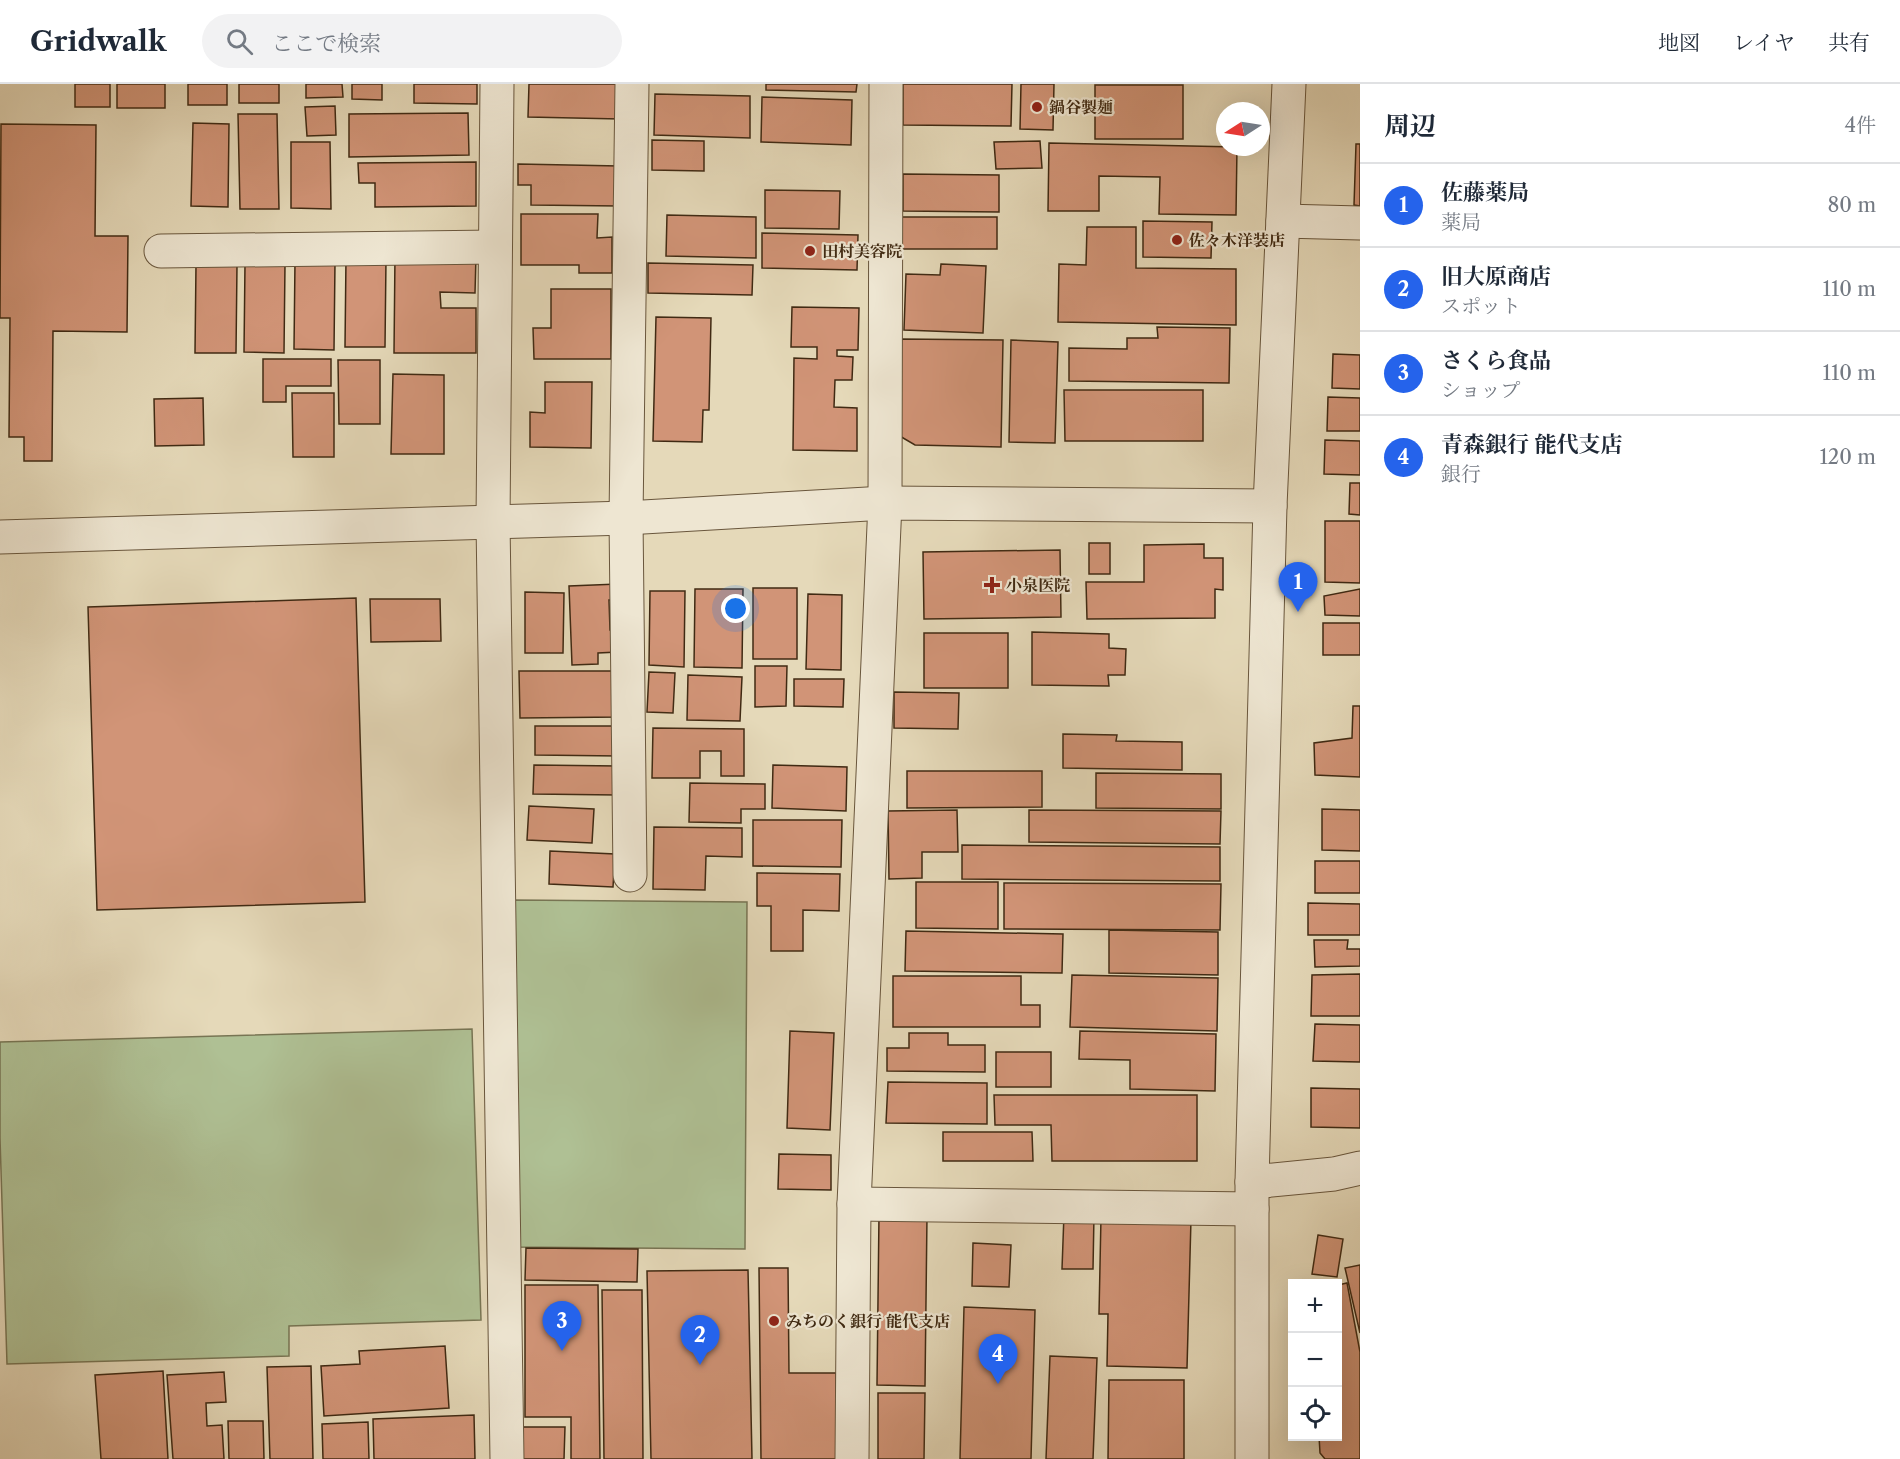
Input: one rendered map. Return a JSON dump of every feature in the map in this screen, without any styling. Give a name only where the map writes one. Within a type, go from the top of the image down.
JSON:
[{"type":"street","points":[[497,84],[493,522],[507,1459]]},
{"type":"street","points":[[630,875],[626,518],[632,84]]},
{"type":"street","points":[[852,1459],[854,1204],[885,503],[886,84]]},
{"type":"street","points":[[1252,1459],[1252,1196],[1270,506],[1289,84]]},
{"type":"street","points":[[1283,221],[1360,223]]},
{"type":"street","points":[[161,251],[495,247]]},
{"type":"street","points":[[0,537],[626,518],[885,503],[1270,506]]},
{"type":"street","points":[[854,1204],[1252,1196],[1360,1168]]},
{"type":"green space","points":[[515,900],[747,902],[745,1249],[512,1247]]},
{"type":"green space","points":[[472,1029],[481,1320],[289,1326],[289,1356],[7,1364],[0,1138],[0,1042]]},
{"type":"building","points":[[75,84],[110,84],[110,107],[75,107]]},
{"type":"building","points":[[117,84],[165,84],[165,108],[117,108]]},
{"type":"building","points":[[188,84],[227,84],[227,105],[188,105]]},
{"type":"building","points":[[239,84],[279,84],[279,103],[239,103]]},
{"type":"building","points":[[306,84],[342,84],[343,97],[306,98]]},
{"type":"building","points":[[352,84],[382,84],[382,100],[352,99]]},
{"type":"building","points":[[414,84],[477,84],[477,104],[414,103]]},
{"type":"building","points":[[529,84],[621,84],[620,119],[528,117]]},
{"type":"building","points":[[766,84],[857,84],[856,92],[766,90]]},
{"type":"building","points":[[903,84],[1012,84],[1011,126],[903,125]]},
{"type":"building","name":"鍋谷製麺","points":[[1021,84],[1054,84],[1053,130],[1020,129]]},
{"type":"building","points":[[1095,85],[1183,85],[1183,139],[1095,139]]},
{"type":"building","points":[[655,94],[750,96],[750,138],[654,135]]},
{"type":"building","points":[[762,97],[852,100],[851,145],[761,142]]},
{"type":"building","points":[[335,106],[336,135],[307,136],[305,107]]},
{"type":"building","points":[[468,113],[469,155],[349,157],[349,114]]},
{"type":"building","points":[[238,114],[277,114],[279,209],[240,209]]},
{"type":"building","points":[[193,123],[229,124],[228,207],[191,206]]},
{"type":"building","points":[[1,124],[96,125],[95,236],[128,236],[127,332],[53,331],[52,461],[24,461],[24,437],[9,437],[10,318],[0,318]]},
{"type":"building","points":[[652,140],[704,141],[704,171],[652,170]]},
{"type":"building","points":[[1040,141],[1042,168],[996,169],[994,142]]},
{"type":"building","points":[[291,142],[330,142],[331,209],[291,208]]},
{"type":"building","points":[[1049,143],[1216,147],[1216,156],[1237,156],[1236,215],[1159,214],[1160,177],[1099,176],[1099,211],[1048,211]]},
{"type":"building","points":[[1356,144],[1360,144],[1360,206],[1354,205]]},
{"type":"building","points":[[476,162],[476,206],[375,207],[375,183],[359,183],[358,163]]},
{"type":"building","points":[[518,164],[619,166],[619,206],[531,205],[531,185],[518,185]]},
{"type":"building","points":[[903,174],[999,175],[999,212],[903,211]]},
{"type":"building","points":[[765,190],[840,191],[839,229],[765,228]]},
{"type":"building","points":[[521,214],[598,214],[597,238],[612,237],[612,273],[579,273],[579,265],[521,265]]},
{"type":"building","points":[[667,215],[756,217],[756,258],[666,256]]},
{"type":"building","points":[[902,217],[997,217],[997,249],[902,249]]},
{"type":"building","name":"佐々木洋装店","points":[[1143,221],[1212,222],[1211,258],[1143,257]]},
{"type":"building","points":[[1087,227],[1136,227],[1136,268],[1236,269],[1236,325],[1058,322],[1059,264],[1086,265]]},
{"type":"building","name":"田村美容院","points":[[762,233],[858,235],[857,270],[762,268]]},
{"type":"building","points":[[395,255],[476,255],[475,293],[440,292],[441,308],[476,308],[476,353],[394,353]]},
{"type":"building","points":[[346,258],[386,259],[385,347],[345,347]]},
{"type":"building","points":[[295,261],[335,262],[334,350],[294,349]]},
{"type":"building","points":[[648,263],[753,265],[752,295],[648,293]]},
{"type":"building","points":[[245,264],[285,264],[284,353],[244,352]]},
{"type":"building","points":[[941,264],[986,266],[983,333],[904,330],[906,274],[940,275]]},
{"type":"building","points":[[196,265],[237,265],[236,353],[195,353]]},
{"type":"building","points":[[551,289],[611,289],[611,359],[534,359],[533,328],[551,328]]},
{"type":"building","points":[[792,307],[859,308],[858,350],[837,350],[837,356],[853,357],[852,380],[835,380],[834,407],[857,408],[857,451],[793,450],[794,358],[817,359],[817,347],[791,347]]},
{"type":"building","points":[[656,317],[711,318],[709,410],[703,410],[702,442],[653,441]]},
{"type":"building","points":[[1157,327],[1230,328],[1229,383],[1069,381],[1069,348],[1127,349],[1127,338],[1158,338]]},
{"type":"building","points":[[900,339],[1003,340],[1001,447],[915,445],[898,435]]},
{"type":"building","points":[[1011,340],[1058,342],[1055,443],[1009,442]]},
{"type":"building","points":[[1333,354],[1360,355],[1360,389],[1332,388]]},
{"type":"building","points":[[263,359],[331,359],[331,386],[286,386],[286,402],[263,402]]},
{"type":"building","points":[[338,360],[380,360],[380,424],[339,424]]},
{"type":"building","points":[[393,374],[444,375],[444,454],[391,454]]},
{"type":"building","points":[[545,382],[592,382],[591,448],[530,447],[530,412],[545,413]]},
{"type":"building","points":[[1064,390],[1203,390],[1203,441],[1065,441]]},
{"type":"building","points":[[292,393],[334,393],[334,457],[293,457]]},
{"type":"building","points":[[1328,397],[1360,398],[1360,431],[1327,431]]},
{"type":"building","points":[[203,398],[204,445],[155,446],[154,399]]},
{"type":"building","points":[[1325,440],[1360,441],[1360,475],[1324,474]]},
{"type":"building","points":[[1350,483],[1360,483],[1360,515],[1349,514]]},
{"type":"building","points":[[1325,521],[1360,521],[1360,583],[1325,582]]},
{"type":"building","points":[[1089,543],[1110,543],[1110,574],[1089,574]]},
{"type":"building","points":[[1204,544],[1204,558],[1223,558],[1223,590],[1215,589],[1215,618],[1087,619],[1086,582],[1144,582],[1144,545]]},
{"type":"building","name":"小泉医院","points":[[1060,550],[1061,617],[924,619],[923,552]]},
{"type":"building","points":[[618,584],[618,600],[609,600],[610,630],[618,630],[618,652],[598,653],[598,664],[572,665],[569,586]]},
{"type":"building","points":[[753,588],[797,588],[797,659],[753,659]]},
{"type":"building","points":[[695,589],[743,589],[742,668],[694,667]]},
{"type":"building","points":[[1360,589],[1360,616],[1325,615],[1324,596]]},
{"type":"building","points":[[650,591],[685,591],[684,667],[649,665]]},
{"type":"building","points":[[525,592],[564,593],[563,653],[525,653]]},
{"type":"building","points":[[808,594],[842,595],[841,670],[806,669]]},
{"type":"building","points":[[356,598],[365,902],[97,910],[88,607]]},
{"type":"building","points":[[370,599],[440,599],[441,641],[371,642]]},
{"type":"building","points":[[1323,623],[1360,623],[1360,655],[1323,655]]},
{"type":"building","points":[[1032,632],[1109,634],[1109,648],[1126,649],[1125,675],[1108,675],[1109,686],[1032,685]]},
{"type":"building","points":[[924,633],[1008,633],[1008,688],[924,688]]},
{"type":"building","points":[[755,666],[787,666],[786,706],[755,707]]},
{"type":"building","points":[[519,671],[620,671],[620,717],[520,718]]},
{"type":"building","points":[[649,672],[675,673],[673,713],[647,712]]},
{"type":"building","points":[[688,675],[742,677],[740,721],[687,720]]},
{"type":"building","points":[[794,679],[844,679],[843,707],[794,706]]},
{"type":"building","points":[[894,692],[959,693],[958,729],[894,728]]},
{"type":"building","points":[[1353,706],[1360,706],[1360,777],[1315,775],[1314,743],[1352,738]]},
{"type":"building","points":[[535,726],[619,726],[619,756],[535,755]]},
{"type":"building","points":[[653,728],[744,729],[744,776],[721,776],[721,751],[700,751],[700,778],[652,778]]},
{"type":"building","points":[[1063,734],[1117,735],[1116,741],[1182,742],[1182,770],[1063,768]]},
{"type":"building","points":[[534,765],[618,766],[617,795],[533,794]]},
{"type":"building","points":[[773,765],[847,767],[846,811],[772,808]]},
{"type":"building","points":[[907,771],[1042,771],[1042,807],[907,808]]},
{"type":"building","points":[[1096,773],[1221,774],[1221,809],[1096,808]]},
{"type":"building","points":[[690,783],[765,784],[765,809],[741,809],[741,823],[689,822]]},
{"type":"building","points":[[529,806],[594,809],[592,843],[527,840]]},
{"type":"building","points":[[1322,809],[1360,810],[1360,851],[1322,850]]},
{"type":"building","points":[[957,810],[958,852],[922,852],[922,878],[889,879],[888,811]]},
{"type":"building","points":[[1029,810],[1221,811],[1220,844],[1029,842]]},
{"type":"building","points":[[753,820],[842,820],[841,867],[753,866]]},
{"type":"building","points":[[654,827],[742,828],[742,857],[706,856],[705,890],[653,889]]},
{"type":"building","points":[[962,845],[1220,847],[1220,881],[962,879]]},
{"type":"building","points":[[550,851],[615,854],[613,887],[549,884]]},
{"type":"building","points":[[1315,861],[1360,861],[1360,893],[1315,893]]},
{"type":"building","points":[[757,873],[840,874],[839,911],[803,910],[803,951],[771,951],[771,906],[757,906]]},
{"type":"building","points":[[916,882],[998,882],[998,929],[916,928]]},
{"type":"building","points":[[1004,883],[1221,884],[1220,930],[1004,929]]},
{"type":"building","points":[[1308,903],[1360,904],[1360,935],[1308,935]]},
{"type":"building","points":[[1109,930],[1218,932],[1218,975],[1109,973]]},
{"type":"building","points":[[906,931],[1063,934],[1062,973],[905,971]]},
{"type":"building","points":[[1314,940],[1348,940],[1347,949],[1360,949],[1360,966],[1315,967]]},
{"type":"building","points":[[1360,974],[1360,1016],[1311,1016],[1312,975]]},
{"type":"building","points":[[1072,975],[1218,978],[1217,1031],[1070,1027]]},
{"type":"building","points":[[893,976],[1021,976],[1021,1005],[1040,1005],[1040,1027],[893,1027]]},
{"type":"building","points":[[1315,1024],[1360,1025],[1360,1062],[1313,1061]]},
{"type":"building","points":[[790,1031],[834,1033],[830,1130],[787,1128]]},
{"type":"building","points":[[1080,1031],[1216,1034],[1215,1091],[1130,1089],[1130,1060],[1079,1059]]},
{"type":"building","points":[[909,1033],[948,1033],[948,1045],[985,1045],[985,1072],[887,1071],[887,1048],[909,1048]]},
{"type":"building","points":[[996,1052],[1051,1052],[1051,1087],[996,1087]]},
{"type":"building","points":[[888,1082],[987,1083],[987,1124],[886,1123]]},
{"type":"building","points":[[1311,1088],[1360,1089],[1360,1128],[1311,1127]]},
{"type":"building","points":[[994,1095],[1197,1095],[1197,1161],[1052,1161],[1051,1125],[995,1125]]},
{"type":"building","points":[[943,1132],[1032,1132],[1033,1161],[943,1161]]},
{"type":"building","points":[[779,1154],[831,1155],[831,1190],[778,1189]]},
{"type":"building","points":[[1064,1214],[1094,1215],[1093,1269],[1062,1269]]},
{"type":"building","points":[[879,1215],[927,1216],[925,1386],[877,1385]]},
{"type":"building","points":[[1101,1217],[1191,1219],[1187,1368],[1107,1366],[1108,1314],[1099,1314]]},
{"type":"building","points":[[1318,1235],[1343,1239],[1337,1277],[1312,1274]]},
{"type":"building","points":[[973,1243],[1011,1245],[1009,1287],[972,1286]]},
{"type":"building","points":[[526,1248],[638,1249],[637,1282],[525,1280]]},
{"type":"building","points":[[1360,1265],[1360,1333],[1345,1268]]},
{"type":"building","name":"みちのく銀行 能代支店","points":[[759,1268],[788,1268],[789,1373],[836,1373],[836,1459],[761,1459]]},
{"type":"building","points":[[748,1270],[752,1459],[651,1459],[647,1271]]},
{"type":"building","points":[[1347,1283],[1360,1352],[1360,1459],[1325,1459],[1320,1453],[1319,1441],[1342,1441],[1342,1284]]},
{"type":"building","points":[[525,1285],[598,1285],[600,1459],[571,1459],[571,1417],[525,1417]]},
{"type":"building","points":[[602,1290],[642,1290],[643,1459],[604,1459]]},
{"type":"building","points":[[964,1307],[1035,1310],[1031,1459],[960,1459]]},
{"type":"building","points":[[445,1346],[449,1408],[324,1416],[321,1366],[360,1364],[359,1351]]},
{"type":"building","points":[[1050,1356],[1097,1358],[1093,1459],[1046,1459]]},
{"type":"building","points":[[311,1366],[313,1459],[270,1459],[267,1367]]},
{"type":"building","points":[[163,1371],[168,1459],[101,1459],[95,1375]]},
{"type":"building","points":[[224,1372],[226,1402],[206,1403],[207,1426],[222,1425],[224,1459],[173,1459],[167,1375]]},
{"type":"building","points":[[1109,1380],[1184,1380],[1184,1459],[1108,1459]]},
{"type":"building","points":[[878,1393],[925,1393],[924,1459],[878,1459]]},
{"type":"building","points":[[474,1415],[475,1459],[374,1459],[373,1419]]},
{"type":"building","points":[[228,1421],[263,1421],[264,1459],[229,1459]]},
{"type":"building","points":[[368,1422],[369,1459],[323,1459],[322,1424]]},
{"type":"building","points":[[523,1427],[565,1427],[564,1459],[523,1459]]},
{"type":"place","name":"鍋谷製麺","points":[[1037,107]]},
{"type":"place","name":"佐々木洋装店","points":[[1177,240]]},
{"type":"place","name":"田村美容院","points":[[810,251]]},
{"type":"place","name":"小泉医院","points":[[992,585]]},
{"type":"place","name":"佐藤薬局","points":[[1298,612]]},
{"type":"place","name":"みちのく銀行 能代支店","points":[[774,1321]]},
{"type":"place","name":"さくら食品","points":[[562,1351]]},
{"type":"place","name":"旧大原商店","points":[[700,1365]]},
{"type":"place","name":"青森銀行 能代支店","points":[[998,1384]]}]
